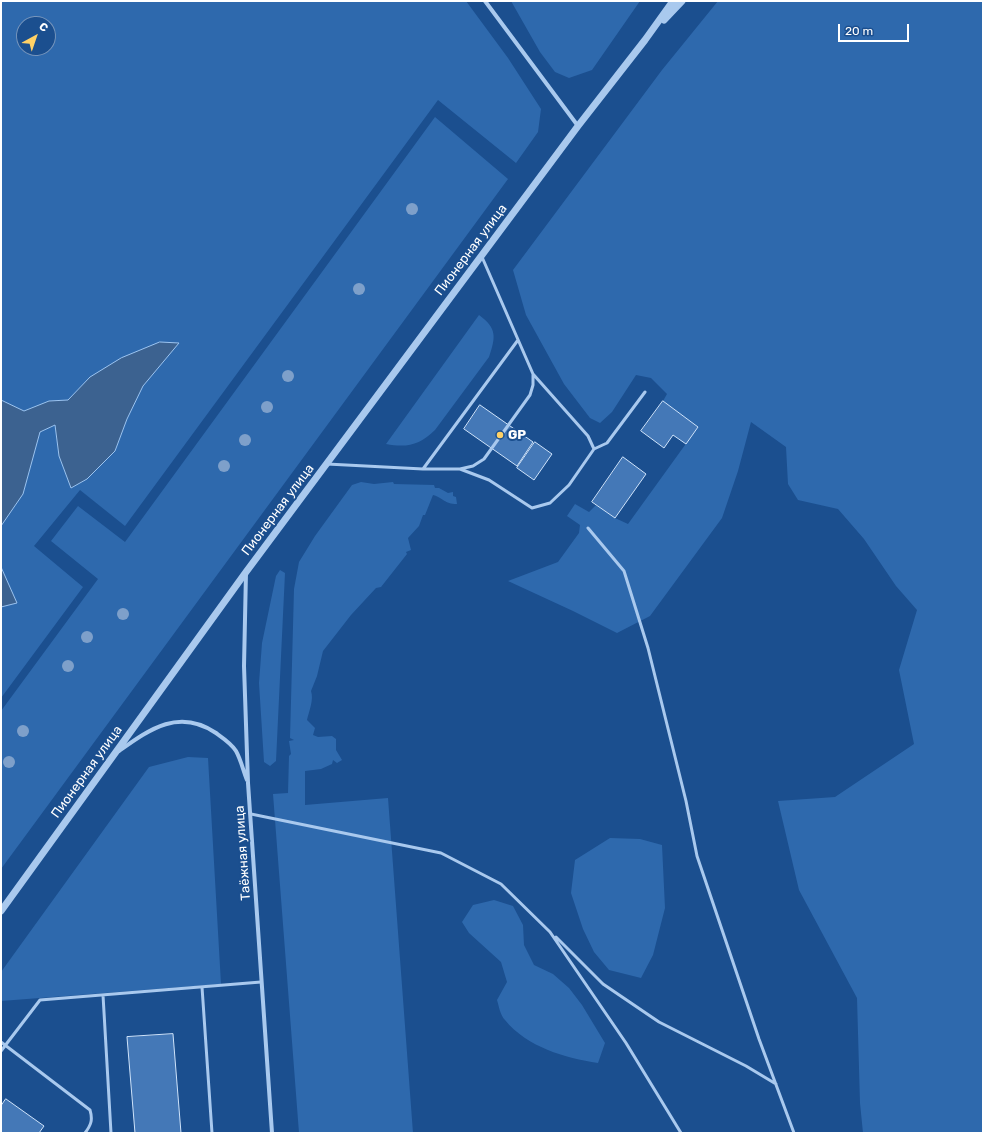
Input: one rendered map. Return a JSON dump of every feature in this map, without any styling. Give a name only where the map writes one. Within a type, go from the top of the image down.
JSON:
[{"type":"street","points":[[485,1],[578,126]]},
{"type":"street","points":[[645,40],[673,1]]},
{"type":"street","points":[[645,40],[682,1]]},
{"type":"street","name":"Пионерная улица","points":[[1,911],[116,754],[246,572],[578,126],[645,40]]},
{"type":"street","name":"Таёжная улица","points":[[246,572],[244,666],[248,783],[272,1133]]},
{"type":"street","points":[[116,754],[148,731],[162,724],[178,722],[193,723],[208,727],[224,738],[235,750],[248,783]]},
{"type":"lane","points":[[482,256],[533,374],[588,436],[594,449]]},
{"type":"lane","points":[[423,469],[518,340]]},
{"type":"lane","points":[[327,464],[423,469],[460,469],[473,466],[484,459],[530,395],[533,386],[533,374]]},
{"type":"lane","points":[[460,469],[489,480],[532,508],[550,503],[569,485],[594,449],[607,443],[645,392]]},
{"type":"lane","points":[[588,528],[624,571],[648,648],[686,801],[697,856],[794,1133]]},
{"type":"lane","points":[[251,814],[441,853],[501,884],[603,984],[659,1022],[746,1066],[776,1084]]},
{"type":"lane","points":[[550,932],[626,1043],[680,1133]]},
{"type":"lane","points":[[1,1051],[40,1000],[261,982]]},
{"type":"lane","points":[[202,987],[212,1133]]},
{"type":"lane","points":[[103,995],[111,1133]]},
{"type":"lane","points":[[1,1042],[90,1110],[92,1117],[90,1126],[85,1133]]},
{"type":"shaded area","points":[[1,1],[466,1],[508,58],[541,109],[538,132],[516,163],[438,100],[125,526],[80,490],[34,546],[83,587],[1,698],[1,607],[17,603],[1,567],[1,526],[23,494],[40,432],[55,425],[59,456],[71,488],[87,479],[115,451],[127,419],[143,386],[159,366],[90,377],[68,400],[49,401],[24,411],[1,400]]},
{"type":"shaded area","points":[[511,1],[640,1],[592,70],[569,78],[555,72],[540,52]]},
{"type":"shaded area","points":[[718,1],[983,1],[983,1133],[863,1133],[860,1103],[857,998],[799,890],[778,801],[835,797],[914,744],[899,670],[917,610],[896,586],[864,539],[838,509],[798,500],[788,484],[786,447],[751,422],[738,471],[722,518],[650,616],[617,633],[508,581],[558,562],[579,533],[580,525],[567,516],[575,504],[589,512],[596,505],[615,518],[628,524],[698,427],[663,401],[667,394],[651,378],[636,375],[612,412],[600,423],[590,418],[564,384],[526,315],[513,270],[662,70]]},
{"type":"shaded area","points":[[435,117],[508,179],[1,869],[1,711],[98,579],[51,541],[78,506],[125,542]]},
{"type":"shaded area","points":[[479,315],[489,324],[493,333],[493,344],[489,357],[435,430],[424,439],[413,444],[400,446],[386,444]]},
{"type":"shaded area","points":[[160,342],[179,343],[143,386],[127,419],[115,451],[87,479],[71,488],[59,456],[55,425],[40,432],[23,494],[1,526],[1,400],[24,411],[49,401],[68,400],[90,377],[121,358]]},
{"type":"shaded area","points":[[361,482],[374,484],[393,482],[394,484],[434,485],[435,488],[439,488],[448,493],[453,492],[453,496],[456,497],[457,504],[449,503],[433,495],[419,526],[408,538],[411,550],[406,552],[407,554],[381,587],[376,588],[351,615],[323,651],[317,676],[311,691],[312,702],[307,720],[315,728],[313,735],[318,737],[332,736],[336,739],[336,750],[342,760],[337,763],[333,760],[332,764],[321,769],[305,771],[305,805],[388,798],[413,1133],[299,1133],[273,794],[288,793],[289,756],[291,754],[289,741],[294,740],[290,738],[294,589],[299,562],[315,536],[352,485]]},
{"type":"shaded area","points":[[1,567],[17,603],[1,607]]},
{"type":"shaded area","points":[[280,570],[285,573],[276,761],[270,766],[264,762],[259,683],[262,643],[276,576]]},
{"type":"shaded area","points":[[188,757],[208,758],[221,984],[1,1001],[1,972],[149,767]]},
{"type":"shaded area","points":[[610,838],[640,839],[662,845],[665,908],[653,955],[641,978],[609,970],[594,952],[583,929],[571,893],[575,860]]},
{"type":"shaded area","points":[[494,900],[513,906],[523,925],[524,945],[534,965],[553,974],[569,988],[582,1005],[605,1043],[598,1063],[573,1058],[547,1050],[524,1037],[503,1018],[497,1000],[507,982],[501,962],[469,933],[462,922],[473,905]]},
{"type":"building","points":[[663,401],[698,427],[686,444],[673,435],[664,448],[641,431]]},
{"type":"building","points":[[480,405],[533,442],[517,466],[464,429]]},
{"type":"building","points":[[535,442],[552,454],[534,480],[517,468]]},
{"type":"building","points":[[623,457],[646,474],[615,518],[592,502]]},
{"type":"building","points":[[173,1034],[181,1133],[135,1133],[127,1037]]},
{"type":"building","points":[[6,1099],[44,1126],[39,1133],[1,1133],[1,1106]]},
{"type":"place","name":"GP","points":[[500,435]]}]
